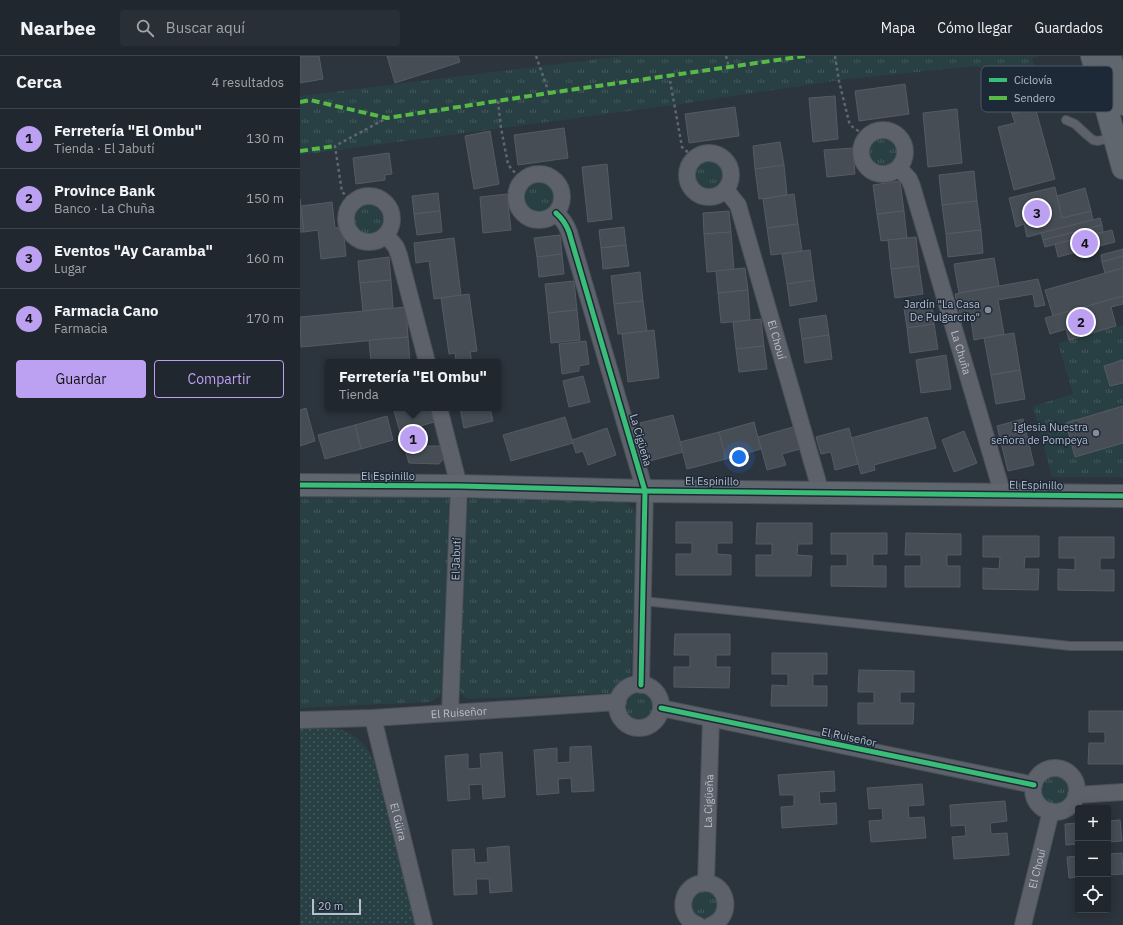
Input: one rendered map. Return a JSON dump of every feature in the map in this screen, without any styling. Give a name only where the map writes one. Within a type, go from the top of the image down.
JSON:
[{"type":"street","points":[[1092,56],[1095,66]]},
{"type":"street","points":[[1110,56],[1113,66]]},
{"type":"street","points":[[1113,67],[1123,104]]},
{"type":"street","points":[[1108,112],[1123,168]]},
{"type":"street","points":[[888,130],[901,138],[905,153],[899,168],[885,175],[871,172],[866,167],[862,161],[860,147],[868,135],[873,131],[888,130]]},
{"type":"street","points":[[706,152],[714,152],[722,156],[731,168],[732,176],[730,184],[725,190],[719,195],[704,197],[692,190],[686,177],[689,163],[700,154],[706,152]]},
{"type":"street","name":"La Chuña","points":[[899,168],[909,179],[912,186],[1003,495]]},
{"type":"street","points":[[537,175],[545,175],[552,178],[558,184],[562,199],[556,213],[550,218],[535,220],[523,213],[519,207],[517,193],[524,180],[537,175]]},
{"type":"street","name":"El Chouí","points":[[725,190],[738,205],[821,492]]},
{"type":"street","points":[[367,197],[375,197],[382,200],[388,206],[392,221],[386,235],[379,240],[365,242],[352,235],[347,222],[347,215],[354,202],[367,197]]},
{"type":"street","name":"La Cigüeña","points":[[556,213],[562,218],[570,232],[645,491],[641,685]]},
{"type":"street","points":[[386,235],[396,247],[399,255],[426,359]]},
{"type":"street","name":"El Jabutí","points":[[440,411],[459,486],[450,713]]},
{"type":"street","name":"El Espinillo","points":[[300,485],[459,486],[645,491],[1123,496]]},
{"type":"street","points":[[641,685],[648,686],[654,690],[661,701],[661,708],[659,715],[650,725],[643,728],[636,728],[629,726],[624,722],[620,716],[618,702],[620,696],[629,687],[641,685]]},
{"type":"street","name":"El Ruiseñor","points":[[300,720],[373,718],[618,702]]},
{"type":"street","name":"El Ruiseñor","points":[[661,708],[1034,785]]},
{"type":"street","name":"El Güira","points":[[373,718],[424,925]]},
{"type":"street","name":"La Cigüeña","points":[[706,883],[712,719]]},
{"type":"street","points":[[1053,768],[1060,769],[1072,776],[1077,788],[1076,795],[1069,806],[1064,810],[1057,812],[1051,811],[1044,809],[1035,799],[1033,792],[1034,785],[1036,779],[1047,770],[1053,768]]},
{"type":"street","points":[[1076,795],[1123,792]]},
{"type":"street","name":"El Chouí","points":[[1023,925],[1051,811]]},
{"type":"street","points":[[698,925],[689,920],[685,914],[683,900],[689,889],[700,883],[713,884],[719,888],[726,900],[724,913],[715,924],[711,925]]},
{"type":"lane","points":[[1066,120],[1075,124],[1093,140],[1098,141],[1115,137]]},
{"type":"lane","points":[[643,602],[1070,646],[1123,646]]},
{"type":"path","points":[[536,56],[549,93]]},
{"type":"path","points":[[726,56],[729,67]]},
{"type":"path","points":[[835,56],[839,81],[849,122],[851,126],[868,135]]},
{"type":"path","points":[[669,75],[681,144],[684,150],[694,158]]},
{"type":"path","points":[[498,101],[501,128],[508,164],[512,170],[524,180]]},
{"type":"path","points":[[354,202],[342,192],[336,146],[387,118]]},
{"type":"green space","points":[[623,56],[1039,56],[1032,58],[1035,66],[981,66],[981,68],[977,66],[848,79],[674,105],[300,155],[300,96]]},
{"type":"green space","points":[[880,135],[886,135],[895,140],[899,146],[899,158],[895,164],[886,169],[880,169],[871,164],[866,155],[866,149],[871,140]]},
{"type":"green space","points":[[706,158],[712,158],[721,163],[725,169],[725,181],[721,187],[712,192],[706,192],[697,187],[692,178],[692,172],[697,163]]},
{"type":"green space","points":[[536,180],[542,180],[551,185],[555,191],[555,203],[551,209],[542,214],[536,214],[527,209],[522,200],[522,194],[527,185]]},
{"type":"green space","points":[[366,202],[372,202],[381,207],[385,213],[385,225],[381,231],[372,236],[366,236],[357,231],[352,222],[352,216],[357,207]]},
{"type":"green space","points":[[1123,325],[1123,477],[1052,477],[1033,406],[1073,394],[1058,343]]},
{"type":"green space","points":[[300,494],[448,497],[443,690],[439,697],[430,702],[300,708]]},
{"type":"green space","points":[[475,494],[622,501],[632,507],[637,517],[631,678],[620,684],[613,693],[468,699],[463,696],[460,690],[467,504],[470,497]]},
{"type":"green space","points":[[636,689],[642,689],[646,690],[653,696],[656,706],[655,713],[649,720],[642,723],[636,723],[632,722],[625,716],[622,709],[622,703],[623,699],[629,692]]},
{"type":"green space","points":[[328,727],[343,730],[355,736],[373,758],[415,925],[300,925],[300,728]]},
{"type":"green space","points":[[1052,773],[1058,773],[1062,774],[1069,780],[1072,790],[1071,797],[1065,804],[1058,807],[1052,807],[1048,806],[1041,800],[1038,793],[1038,787],[1039,783],[1045,776]]},
{"type":"green space","points":[[707,887],[722,901],[713,919],[701,921],[691,915],[688,898]]},
{"type":"building","points":[[300,56],[319,56],[323,79],[300,83]]},
{"type":"building","points":[[387,56],[458,56],[460,62],[395,83]]},
{"type":"building","points":[[905,84],[909,114],[859,121],[855,91]]},
{"type":"building","points":[[835,96],[838,139],[813,142],[809,98]]},
{"type":"building","points":[[735,107],[739,136],[689,143],[685,114]]},
{"type":"building","points":[[957,109],[962,163],[928,167],[923,113]]},
{"type":"building","points":[[1019,112],[1036,112],[1055,179],[1014,190],[998,127],[1015,123],[1012,114]]},
{"type":"building","points":[[564,128],[568,158],[518,165],[514,135]]},
{"type":"building","points":[[490,131],[499,184],[474,189],[465,136]]},
{"type":"building","points":[[780,142],[784,165],[755,169],[753,146]]},
{"type":"building","points":[[853,148],[855,174],[827,177],[824,150]]},
{"type":"building","points":[[389,153],[392,174],[385,175],[385,180],[356,184],[353,158]]},
{"type":"building","points":[[607,164],[612,219],[588,222],[582,167]]},
{"type":"building","points":[[784,165],[787,195],[759,199],[755,169]]},
{"type":"building","points":[[974,171],[977,201],[942,205],[939,175]]},
{"type":"building","points":[[900,181],[904,211],[877,214],[873,185]]},
{"type":"building","points":[[1055,187],[1062,218],[1091,211],[1093,220],[1027,237],[1024,224],[1016,227],[1009,198]]},
{"type":"building","points":[[1085,188],[1091,211],[1062,218],[1057,196]]},
{"type":"building","points":[[438,193],[440,211],[414,214],[412,196]]},
{"type":"building","points":[[507,194],[511,230],[483,233],[480,197]]},
{"type":"building","points":[[794,194],[798,224],[767,228],[763,199]]},
{"type":"building","points":[[300,199],[304,232],[300,232]]},
{"type":"building","points":[[977,201],[981,230],[946,234],[942,205]]},
{"type":"building","points":[[332,202],[335,228],[343,227],[346,256],[321,259],[318,230],[304,232],[301,206]]},
{"type":"building","points":[[440,211],[442,232],[417,235],[414,214]]},
{"type":"building","points":[[729,211],[731,232],[704,234],[703,213]]},
{"type":"building","points":[[904,211],[907,238],[881,241],[877,214]]},
{"type":"building","points":[[1100,218],[1102,225],[1043,240],[1041,233]]},
{"type":"building","points":[[798,224],[802,251],[771,255],[767,228]]},
{"type":"building","points":[[1102,225],[1103,232],[1045,247],[1043,240]]},
{"type":"building","points":[[624,227],[626,245],[601,248],[599,230]]},
{"type":"building","points":[[981,230],[983,253],[948,257],[946,234]]},
{"type":"building","points":[[1112,230],[1115,242],[1058,257],[1055,244]]},
{"type":"building","points":[[731,232],[734,270],[707,272],[704,234]]},
{"type":"building","points":[[560,235],[562,254],[537,257],[534,238]]},
{"type":"building","points":[[916,237],[919,266],[891,269],[888,240]]},
{"type":"building","points":[[454,238],[461,295],[434,299],[429,261],[416,263],[414,243]]},
{"type":"building","points":[[626,245],[629,266],[603,269],[601,248]]},
{"type":"building","points":[[1123,249],[1123,256],[1102,262],[1101,255]]},
{"type":"building","points":[[810,250],[814,280],[787,284],[782,254]]},
{"type":"building","points":[[562,254],[564,274],[539,277],[537,257]]},
{"type":"building","points":[[1123,256],[1123,268],[1105,273],[1102,262]]},
{"type":"building","points":[[389,257],[391,280],[360,283],[358,261]]},
{"type":"building","points":[[994,258],[999,286],[959,293],[954,264]]},
{"type":"building","points":[[919,266],[923,294],[895,298],[891,269]]},
{"type":"building","points":[[745,268],[748,290],[718,293],[716,271]]},
{"type":"building","points":[[1123,268],[1123,296],[1053,316],[1045,290]]},
{"type":"building","points":[[640,272],[643,301],[614,304],[611,276]]},
{"type":"building","name":"Jardín \"La Casa De Pulgarcito\"","points":[[1038,279],[1045,305],[1035,307],[1033,294],[998,300],[1004,334],[974,340],[971,320],[962,321],[955,294]]},
{"type":"building","points":[[391,280],[393,308],[363,311],[360,283]]},
{"type":"building","points":[[814,280],[817,301],[790,306],[787,284]]},
{"type":"building","points":[[574,281],[577,310],[548,313],[545,284]]},
{"type":"building","points":[[748,290],[750,320],[721,323],[718,293]]},
{"type":"building","points":[[469,294],[477,351],[470,352],[471,359],[456,359],[455,353],[449,354],[441,298]]},
{"type":"building","points":[[1123,296],[1123,304],[1111,307],[1116,326],[1069,340],[1066,329],[1050,334],[1045,318]]},
{"type":"building","points":[[643,301],[647,331],[618,334],[614,304]]},
{"type":"building","points":[[932,304],[934,324],[907,328],[904,308]]},
{"type":"building","points":[[406,307],[408,337],[301,347],[300,317]]},
{"type":"building","points":[[577,310],[580,340],[551,343],[548,313]]},
{"type":"building","points":[[826,315],[829,335],[802,339],[799,319]]},
{"type":"building","points":[[761,319],[764,346],[736,349],[733,322]]},
{"type":"building","points":[[934,324],[938,349],[910,353],[907,328]]},
{"type":"building","points":[[654,330],[659,378],[628,382],[622,334]]},
{"type":"building","points":[[1014,333],[1020,370],[991,375],[984,338]]},
{"type":"building","points":[[829,335],[832,359],[805,363],[802,339]]},
{"type":"building","points":[[408,337],[410,359],[371,359],[369,340]]},
{"type":"building","points":[[586,341],[589,364],[579,366],[579,371],[562,374],[559,344]]},
{"type":"building","points":[[764,346],[767,369],[739,372],[736,349]]},
{"type":"building","points":[[946,355],[951,389],[921,393],[916,360]]},
{"type":"building","points":[[1123,360],[1123,383],[1110,386],[1104,366]]},
{"type":"building","points":[[1020,370],[1025,399],[996,404],[991,375]]},
{"type":"building","points":[[583,376],[590,402],[569,407],[563,381]]},
{"type":"building","name":"Iglesia Nuestra señora de Pompeya","points":[[1123,406],[1123,443],[1075,457],[1066,423]]},
{"type":"building","points":[[306,408],[315,441],[300,446],[300,410]]},
{"type":"building","points":[[394,411],[431,411],[434,422],[400,432]]},
{"type":"building","points":[[461,411],[491,411],[493,421],[464,428]]},
{"type":"building","points":[[673,415],[683,452],[650,461],[640,423]]},
{"type":"building","points":[[387,416],[393,440],[361,449],[355,425]]},
{"type":"building","points":[[565,417],[573,443],[511,461],[503,435]]},
{"type":"building","points":[[927,417],[936,448],[874,465],[875,470],[861,474],[851,438]]},
{"type":"building","points":[[1023,419],[1034,465],[1008,471],[997,426]]},
{"type":"building","points":[[754,422],[761,449],[726,459],[719,432]]},
{"type":"building","points":[[355,425],[361,449],[325,459],[318,435]]},
{"type":"building","points":[[421,426],[426,446],[440,446],[444,458],[439,464],[409,463],[400,432]]},
{"type":"building","points":[[793,427],[800,449],[782,454],[786,465],[767,470],[758,437]]},
{"type":"building","points":[[607,428],[616,455],[588,465],[583,451],[576,453],[572,440]]},
{"type":"building","points":[[849,428],[858,464],[835,470],[831,452],[821,454],[816,437]]},
{"type":"building","points":[[964,431],[977,463],[954,472],[942,440]]},
{"type":"building","points":[[719,432],[726,459],[687,469],[680,442]]},
{"type":"building","points":[[676,522],[732,522],[732,543],[717,543],[717,554],[731,555],[731,575],[676,575],[676,554],[692,554],[692,543],[676,543]]},
{"type":"building","points":[[757,523],[812,523],[812,544],[798,544],[797,555],[812,556],[811,576],[756,576],[756,555],[772,555],[772,544],[756,544]]},
{"type":"building","points":[[831,533],[887,533],[887,554],[873,554],[873,566],[886,566],[886,587],[831,586],[831,566],[847,566],[847,554],[831,554]]},
{"type":"building","points":[[906,533],[961,534],[961,555],[947,555],[947,566],[960,566],[960,587],[905,587],[905,566],[921,566],[921,555],[905,555]]},
{"type":"building","points":[[983,536],[1039,536],[1039,557],[1025,557],[1024,569],[1039,569],[1038,590],[983,589],[983,568],[999,569],[1000,557],[983,557]]},
{"type":"building","points":[[1059,537],[1114,537],[1114,558],[1100,558],[1100,570],[1114,570],[1114,591],[1058,590],[1058,569],[1075,570],[1075,558],[1059,558]]},
{"type":"building","points":[[675,634],[730,634],[730,655],[716,655],[716,667],[730,667],[729,688],[674,687],[674,667],[690,667],[690,655],[674,655]]},
{"type":"building","points":[[772,653],[827,653],[827,674],[813,674],[813,686],[827,686],[827,706],[771,706],[772,685],[788,686],[788,674],[772,674]]},
{"type":"building","points":[[859,670],[914,671],[914,692],[900,692],[900,703],[914,703],[913,724],[858,724],[858,703],[874,703],[874,692],[858,692]]},
{"type":"building","points":[[1089,711],[1123,711],[1123,764],[1088,764],[1089,743],[1105,743],[1105,732],[1089,732]]},
{"type":"building","points":[[591,746],[594,791],[572,792],[571,778],[558,779],[559,793],[537,795],[534,750],[557,748],[557,763],[570,762],[570,747]]},
{"type":"building","points":[[502,752],[505,797],[483,799],[482,784],[469,785],[470,799],[448,801],[445,756],[468,754],[468,769],[481,768],[480,754]]},
{"type":"building","points":[[834,771],[835,791],[819,792],[820,804],[836,803],[837,824],[782,828],[781,807],[794,806],[794,795],[780,795],[778,775]]},
{"type":"building","points":[[922,784],[924,805],[908,806],[909,818],[924,817],[926,838],[871,842],[869,821],[883,820],[882,808],[869,809],[867,788]]},
{"type":"building","points":[[1005,801],[1007,821],[990,823],[991,834],[1007,833],[1009,855],[954,859],[952,837],[966,836],[965,825],[951,826],[950,805]]},
{"type":"building","points":[[1120,820],[1122,841],[1111,842],[1111,821]]},
{"type":"building","points":[[1075,823],[1075,844],[1066,845],[1065,824]]},
{"type":"building","points":[[509,846],[512,891],[490,893],[489,879],[476,879],[477,894],[454,895],[452,850],[474,849],[475,863],[488,862],[487,848]]},
{"type":"building","points":[[1122,853],[1123,874],[1111,875],[1111,854]]},
{"type":"building","points":[[1075,856],[1075,877],[1069,878],[1067,857]]},
{"type":"marked path","points":[[300,102],[310,100],[387,118],[805,56]]},
{"type":"marked path","points":[[300,151],[335,146]]},
{"type":"cycle path","points":[[556,213],[561,217],[569,232],[645,491],[641,685]]},
{"type":"cycle path","points":[[300,485],[459,486],[645,491],[1123,496]]},
{"type":"cycle path","points":[[661,708],[1034,785]]},
{"type":"place","name":"Eventos \"Ay Caramba\"","points":[[1037,213]]},
{"type":"place","name":"Farmacia Cano","points":[[1085,243]]},
{"type":"place","name":"Jardín \"La Casa De Pulgarcito\"","points":[[988,310]]},
{"type":"place","name":"Province Bank","points":[[1081,322]]},
{"type":"place","name":"Iglesia Nuestra señora de Pompeya","points":[[1096,433]]},
{"type":"place","name":"Ferretería \"El Ombu\"","points":[[413,439]]}]
